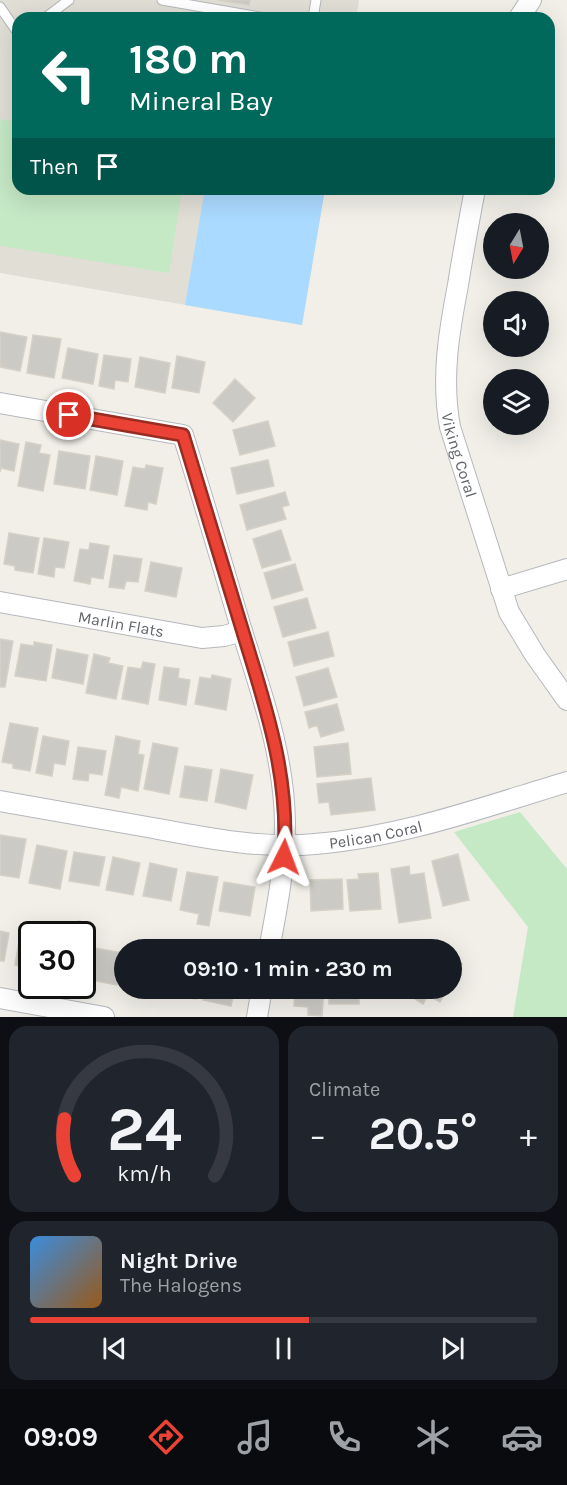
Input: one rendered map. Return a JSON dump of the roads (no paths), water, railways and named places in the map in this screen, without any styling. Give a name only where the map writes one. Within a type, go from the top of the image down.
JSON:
[{"type":"street","name":"Viking Coral","points":[[474,195],[448,336],[445,366],[447,411],[509,612],[521,634],[567,700]]},
{"type":"street","points":[[0,403],[183,435],[274,736],[283,797],[285,845],[271,939]]},
{"type":"street","points":[[501,589],[567,569]]},
{"type":"street","name":"Marlin Flats","points":[[0,602],[202,638],[224,636],[242,631]]},
{"type":"street","name":"Pelican Coral","points":[[0,801],[205,837],[285,845],[314,844],[380,835],[427,824],[567,782]]},
{"type":"street","points":[[0,999],[104,1017]]},
{"type":"street","points":[[256,1017],[260,999]]},
{"type":"lane","points":[[53,12],[69,0]]},
{"type":"lane","points":[[162,0],[231,12]]},
{"type":"lane","points":[[0,7],[12,24]]},
{"type":"water","points":[[204,195],[324,195],[302,325],[185,305]]}]
